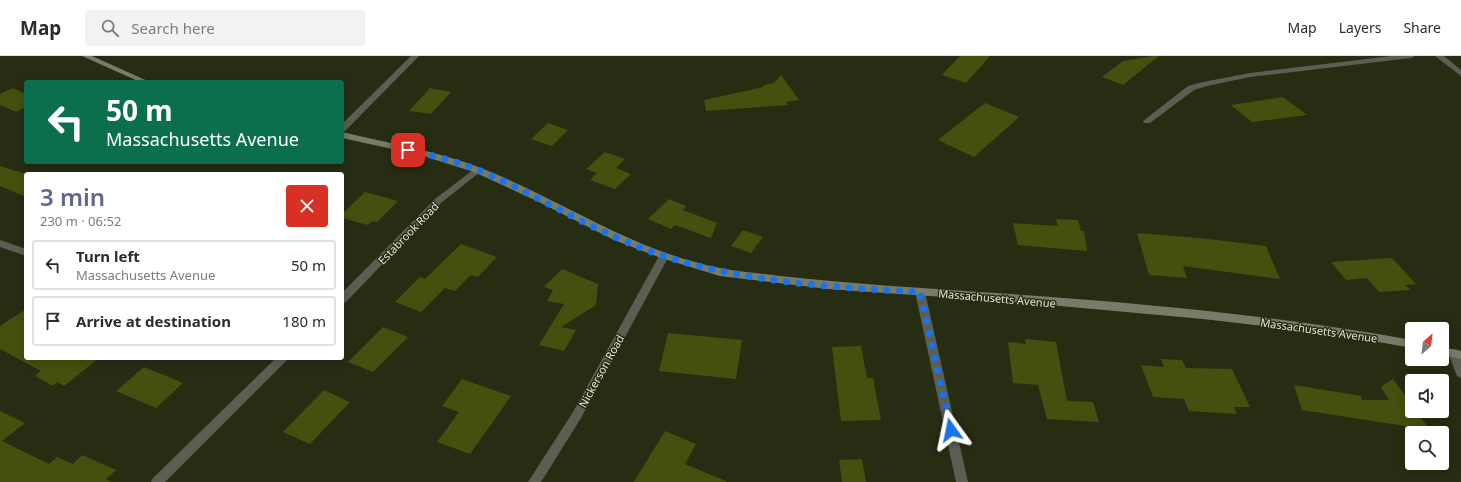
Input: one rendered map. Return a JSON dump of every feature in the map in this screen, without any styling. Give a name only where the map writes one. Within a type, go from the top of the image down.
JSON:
[{"type":"main road","points":[[86,56],[141,80]]},
{"type":"main road","name":"Massachusetts Avenue","points":[[344,135],[422,153],[477,170],[540,199],[617,238],[664,256],[720,272],[774,279],[920,292],[1203,315],[1334,330],[1405,343]]},
{"type":"street","points":[[344,127],[415,56]]},
{"type":"street","points":[[1146,121],[1191,88],[1206,84],[1250,75],[1411,56]]},
{"type":"street","points":[[1439,56],[1461,74]]},
{"type":"street","name":"Estabrook Road","points":[[344,297],[438,201],[477,170]]},
{"type":"street","points":[[0,243],[24,252]]},
{"type":"street","name":"Nickerson Road","points":[[534,482],[577,415],[664,256]]},
{"type":"street","points":[[920,292],[962,482]]},
{"type":"street","points":[[1457,354],[1461,373]]},
{"type":"street","points":[[157,482],[280,360]]},
{"type":"building","points":[[960,56],[990,56],[966,83],[942,75]]},
{"type":"building","points":[[1159,56],[1123,85],[1102,77],[1123,61]]},
{"type":"building","points":[[781,75],[799,100],[786,102],[788,105],[706,111],[704,100],[764,87],[762,86],[774,83]]},
{"type":"building","points":[[13,88],[24,93],[24,108],[16,112],[0,105],[0,94]]},
{"type":"building","points":[[430,88],[451,92],[431,114],[409,111]]},
{"type":"building","points":[[1283,97],[1307,115],[1252,122],[1231,105]]},
{"type":"building","points":[[985,103],[1019,117],[974,157],[938,140]]},
{"type":"building","points":[[548,123],[568,130],[552,146],[531,139]]},
{"type":"building","points":[[605,152],[625,159],[616,168],[631,174],[615,189],[590,180],[597,173],[586,169]]},
{"type":"building","points":[[0,166],[24,173],[24,196],[0,186]]},
{"type":"building","points":[[365,192],[398,201],[377,222],[373,221],[368,225],[344,219],[344,212]]},
{"type":"building","points":[[669,199],[686,206],[683,210],[717,223],[711,238],[675,225],[671,229],[648,219]]},
{"type":"building","points":[[1056,219],[1078,220],[1081,231],[1084,231],[1087,251],[1018,245],[1013,223],[1058,226]]},
{"type":"building","points":[[743,230],[763,237],[751,253],[731,246]]},
{"type":"building","points":[[1137,233],[1200,238],[1266,246],[1280,279],[1183,266],[1187,278],[1149,275]]},
{"type":"building","points":[[461,244],[497,257],[478,277],[471,275],[455,291],[445,288],[421,312],[395,302],[420,277],[425,279]]},
{"type":"building","points":[[1392,258],[1416,284],[1405,285],[1411,290],[1379,292],[1367,278],[1346,280],[1331,262]]},
{"type":"building","points":[[562,269],[598,284],[596,305],[561,327],[576,330],[564,351],[539,345],[564,304],[547,301],[553,290],[544,287]]},
{"type":"building","points":[[24,310],[24,360],[96,360],[64,386],[57,382],[53,386],[35,376],[41,371],[0,349],[0,326]]},
{"type":"building","points":[[383,327],[408,337],[373,372],[348,362]]},
{"type":"building","points":[[668,333],[742,340],[736,379],[659,371]]},
{"type":"building","points":[[1025,339],[1056,342],[1067,401],[1093,402],[1099,422],[1047,419],[1038,385],[1013,383],[1008,342],[1026,344]]},
{"type":"building","points":[[861,346],[867,378],[873,378],[881,420],[841,421],[832,347]]},
{"type":"building","points":[[1161,359],[1182,360],[1186,368],[1232,369],[1250,407],[1234,407],[1237,414],[1189,411],[1184,399],[1153,397],[1141,365],[1164,367]]},
{"type":"building","points":[[144,367],[183,383],[156,408],[116,391]]},
{"type":"building","points":[[462,379],[511,396],[470,454],[437,442],[459,412],[442,406]]},
{"type":"building","points":[[1393,379],[1405,395],[1405,418],[1421,418],[1427,426],[1405,426],[1302,410],[1294,385],[1361,396],[1362,400],[1389,400],[1381,387]]},
{"type":"building","points":[[324,390],[350,402],[310,444],[283,432]]},
{"type":"building","points":[[0,411],[25,423],[2,441],[49,464],[57,457],[73,464],[82,455],[116,470],[106,479],[112,482],[0,482]]},
{"type":"building","points":[[665,431],[696,444],[685,464],[728,482],[634,482]]},
{"type":"building","points":[[862,459],[866,482],[842,482],[839,460]]},
{"type":"route","points":[[408,150],[477,170],[540,199],[617,238],[664,256],[720,272],[828,285],[920,292],[951,430]]}]
